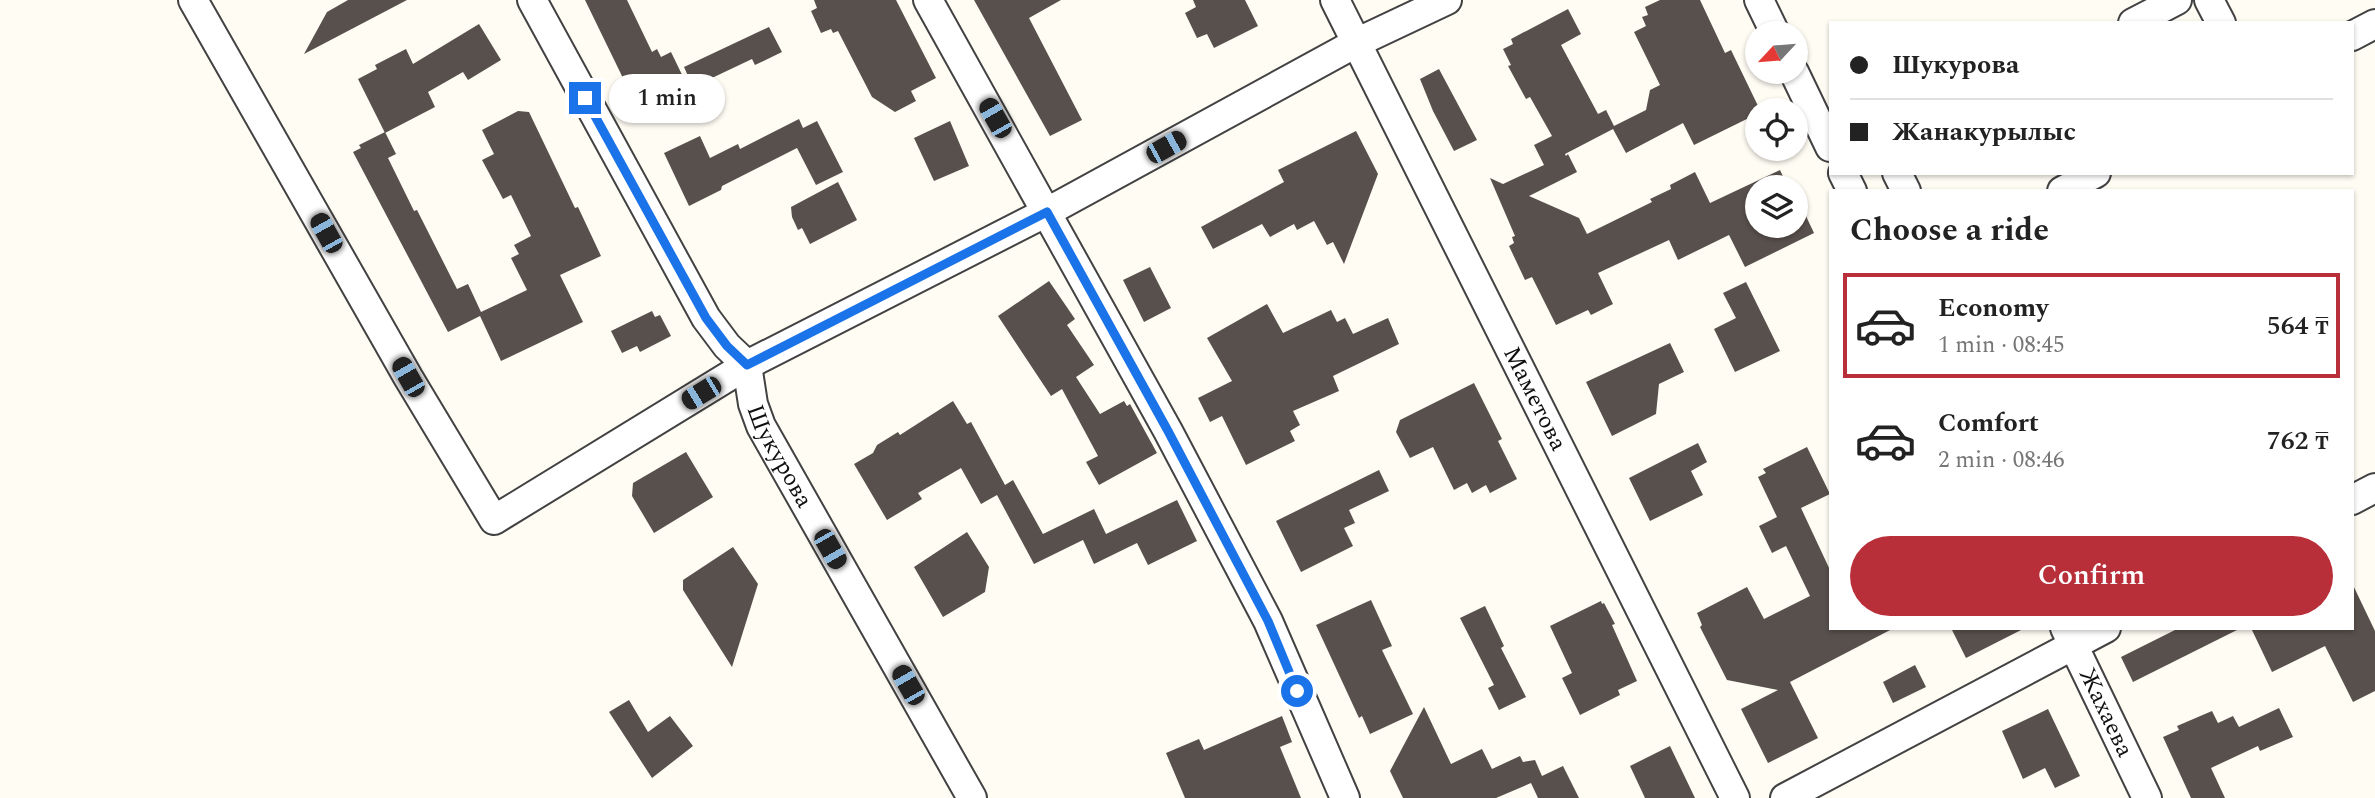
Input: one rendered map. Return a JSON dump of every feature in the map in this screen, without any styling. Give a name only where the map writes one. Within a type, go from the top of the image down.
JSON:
[{"type":"street","points":[[193,0],[408,377],[494,520],[747,365],[1047,212],[1356,43],[1447,0]]},
{"type":"street","points":[[532,0],[706,318],[727,346],[747,365]]},
{"type":"street","points":[[928,0],[1168,431],[1268,621],[1345,798]]},
{"type":"street","name":"Маметова","points":[[1335,0],[1735,798]]},
{"type":"street","points":[[1759,0],[1769,21]]},
{"type":"street","points":[[2137,21],[2177,0]]},
{"type":"street","points":[[2209,0],[2220,21]]},
{"type":"street","points":[[1800,84],[1829,145]]},
{"type":"street","points":[[2066,189],[2091,175]]},
{"type":"street","name":"Шукурова","points":[[747,365],[753,404],[761,426],[972,798]]},
{"type":"street","points":[[1785,798],[2069,638],[2099,630]]},
{"type":"street","name":"Жахаева","points":[[2069,638],[2147,798]]},
{"type":"building","points":[[348,0],[407,0],[304,54],[327,12]]},
{"type":"building","points":[[585,0],[627,0],[652,52],[657,49],[661,57],[671,52],[687,85],[638,109]]},
{"type":"building","points":[[814,0],[896,0],[936,78],[911,91],[916,101],[895,112],[872,97],[838,31],[833,33],[831,29],[821,33],[811,11],[817,8]]},
{"type":"building","points":[[974,0],[1061,0],[1029,18],[1082,120],[1050,136]]},
{"type":"building","points":[[1193,0],[1245,0],[1258,26],[1214,48],[1207,34],[1197,38],[1185,13],[1196,7]]},
{"type":"building","points":[[1660,0],[1700,0],[1725,53],[1731,50],[1745,84],[1754,98],[1745,98],[1745,120],[1694,145],[1683,123],[1626,153],[1613,129],[1565,154],[1568,154],[1577,172],[1529,196],[1579,218],[1587,234],[1652,202],[1650,199],[1671,189],[1670,185],[1695,172],[1710,203],[1745,186],[1745,238],[1804,238],[1745,267],[1729,235],[1678,260],[1669,240],[1598,273],[1613,304],[1591,315],[1588,310],[1556,325],[1532,277],[1525,280],[1509,246],[1514,243],[1512,237],[1515,236],[1490,178],[1503,184],[1544,165],[1534,145],[1552,136],[1530,97],[1526,99],[1508,66],[1511,65],[1503,49],[1513,44],[1511,39],[1568,9],[1581,34],[1561,45],[1598,114],[1606,110],[1614,126],[1646,110],[1650,90],[1660,85],[1634,32],[1646,26],[1642,17],[1648,15],[1645,7]]},
{"type":"building","points":[[479,24],[501,60],[468,80],[463,72],[428,92],[435,107],[385,133],[358,79],[377,69],[375,65],[406,49],[413,64]]},
{"type":"building","points":[[769,27],[782,52],[755,65],[752,59],[693,87],[684,67]]},
{"type":"building","points":[[1439,69],[1477,140],[1454,151],[1420,79]]},
{"type":"building","points":[[518,111],[529,112],[601,256],[560,275],[583,322],[501,361],[480,316],[448,332],[353,152],[361,148],[359,145],[385,132],[396,154],[388,158],[414,211],[417,210],[457,289],[468,284],[481,312],[527,290],[511,258],[519,254],[514,245],[531,236],[511,195],[503,199],[482,160],[494,154],[482,130]]},
{"type":"building","points":[[799,119],[803,128],[817,121],[843,172],[816,185],[797,148],[689,206],[664,153],[700,136],[710,158],[738,144],[740,149]]},
{"type":"building","points":[[950,121],[969,166],[934,181],[914,138]]},
{"type":"building","points":[[1356,131],[1378,174],[1344,264],[1333,242],[1327,245],[1314,221],[1297,230],[1294,224],[1270,237],[1262,224],[1213,249],[1201,227],[1284,182],[1278,170]]},
{"type":"building","points":[[1780,170],[1782,175],[1769,175]]},
{"type":"building","points":[[838,182],[857,220],[810,244],[802,228],[798,230],[791,207]]},
{"type":"building","points":[[1808,220],[1814,233],[1808,236]]},
{"type":"building","points":[[1150,267],[1171,308],[1144,322],[1123,280]]},
{"type":"building","points":[[1049,281],[1075,319],[1067,325],[1094,365],[1076,377],[1100,414],[1124,401],[1127,406],[1130,404],[1157,453],[1099,485],[1086,462],[1098,456],[1062,389],[1051,396],[998,316]]},
{"type":"building","points":[[1746,282],[1780,351],[1735,372],[1714,329],[1736,318],[1723,293]]},
{"type":"building","points":[[1267,304],[1283,333],[1331,310],[1337,322],[1345,318],[1353,334],[1388,318],[1399,344],[1333,376],[1339,391],[1293,411],[1300,425],[1290,431],[1295,441],[1246,465],[1222,416],[1210,422],[1198,398],[1232,381],[1207,338]]},
{"type":"building","points":[[652,311],[655,317],[660,315],[671,336],[640,352],[637,346],[622,353],[611,331]]},
{"type":"building","points":[[1670,343],[1684,372],[1659,384],[1656,414],[1612,436],[1586,382]]},
{"type":"building","points":[[1474,383],[1502,439],[1498,441],[1517,479],[1490,493],[1486,485],[1472,493],[1467,483],[1454,490],[1433,447],[1410,458],[1396,432],[1400,420]]},
{"type":"building","points":[[953,401],[967,424],[971,422],[1005,485],[1013,480],[1043,534],[1094,509],[1106,534],[1177,500],[1197,541],[1148,565],[1137,543],[1094,564],[1083,540],[1034,564],[997,495],[981,504],[961,468],[918,493],[922,499],[887,520],[854,464],[873,453],[877,445],[898,432],[900,435]]},
{"type":"building","points":[[1698,443],[1707,462],[1691,471],[1703,495],[1650,521],[1629,478]]},
{"type":"building","points":[[1807,447],[1829,492],[1829,494],[1801,508],[1829,568],[1829,630],[1890,630],[1790,682],[1818,738],[1768,763],[1741,709],[1778,690],[1727,680],[1700,627],[1702,625],[1697,613],[1747,587],[1764,619],[1810,596],[1786,546],[1772,553],[1759,526],[1777,517],[1758,477],[1766,473],[1763,469]]},
{"type":"building","points":[[686,452],[713,497],[654,533],[632,496],[633,483]]},
{"type":"building","points":[[1379,470],[1389,491],[1349,510],[1355,523],[1344,528],[1353,546],[1301,572],[1276,521]]},
{"type":"building","points":[[967,532],[989,567],[985,592],[943,617],[914,567]]},
{"type":"building","points":[[733,547],[758,584],[732,667],[683,590],[683,580]]},
{"type":"building","points":[[2354,587],[2375,631],[2375,691],[2353,702],[2325,646],[2272,672],[2252,630],[2354,630]]},
{"type":"building","points":[[1371,600],[1392,646],[1382,650],[1413,714],[1370,734],[1362,716],[1359,718],[1316,625]]},
{"type":"building","points":[[1601,601],[1615,624],[1612,625],[1637,681],[1618,690],[1620,695],[1580,715],[1562,678],[1572,673],[1550,626]]},
{"type":"building","points":[[1485,606],[1504,646],[1501,648],[1526,697],[1499,710],[1488,688],[1494,685],[1460,618]]},
{"type":"building","points":[[1952,630],[2021,630],[1966,658]]},
{"type":"building","points":[[2175,630],[2237,630],[2133,682],[2121,657]]},
{"type":"building","points":[[1915,665],[1926,687],[1893,703],[1883,682]]},
{"type":"building","points":[[629,700],[648,732],[670,716],[693,746],[652,778],[609,712]]},
{"type":"building","points":[[1424,707],[1451,764],[1482,749],[1492,769],[1520,756],[1523,762],[1535,760],[1542,776],[1563,766],[1579,798],[1538,798],[1531,783],[1496,798],[1403,798],[1390,771]]},
{"type":"building","points":[[2279,708],[2293,737],[2260,751],[2258,746],[2211,768],[2225,798],[2191,798],[2163,737],[2179,730],[2177,726],[2212,711],[2218,723],[2233,716],[2239,727]]},
{"type":"building","points":[[2048,709],[2080,776],[2055,788],[2045,768],[2023,779],[2002,731]]},
{"type":"building","points":[[1282,716],[1292,742],[1280,747],[1301,798],[1185,798],[1166,753],[1199,739],[1204,750]]},
{"type":"building","points":[[1670,746],[1695,798],[1645,798],[1630,766]]},
{"type":"route","points":[[585,98],[706,318],[727,346],[747,365],[1047,212],[1168,431],[1268,621],[1297,691]]}]
